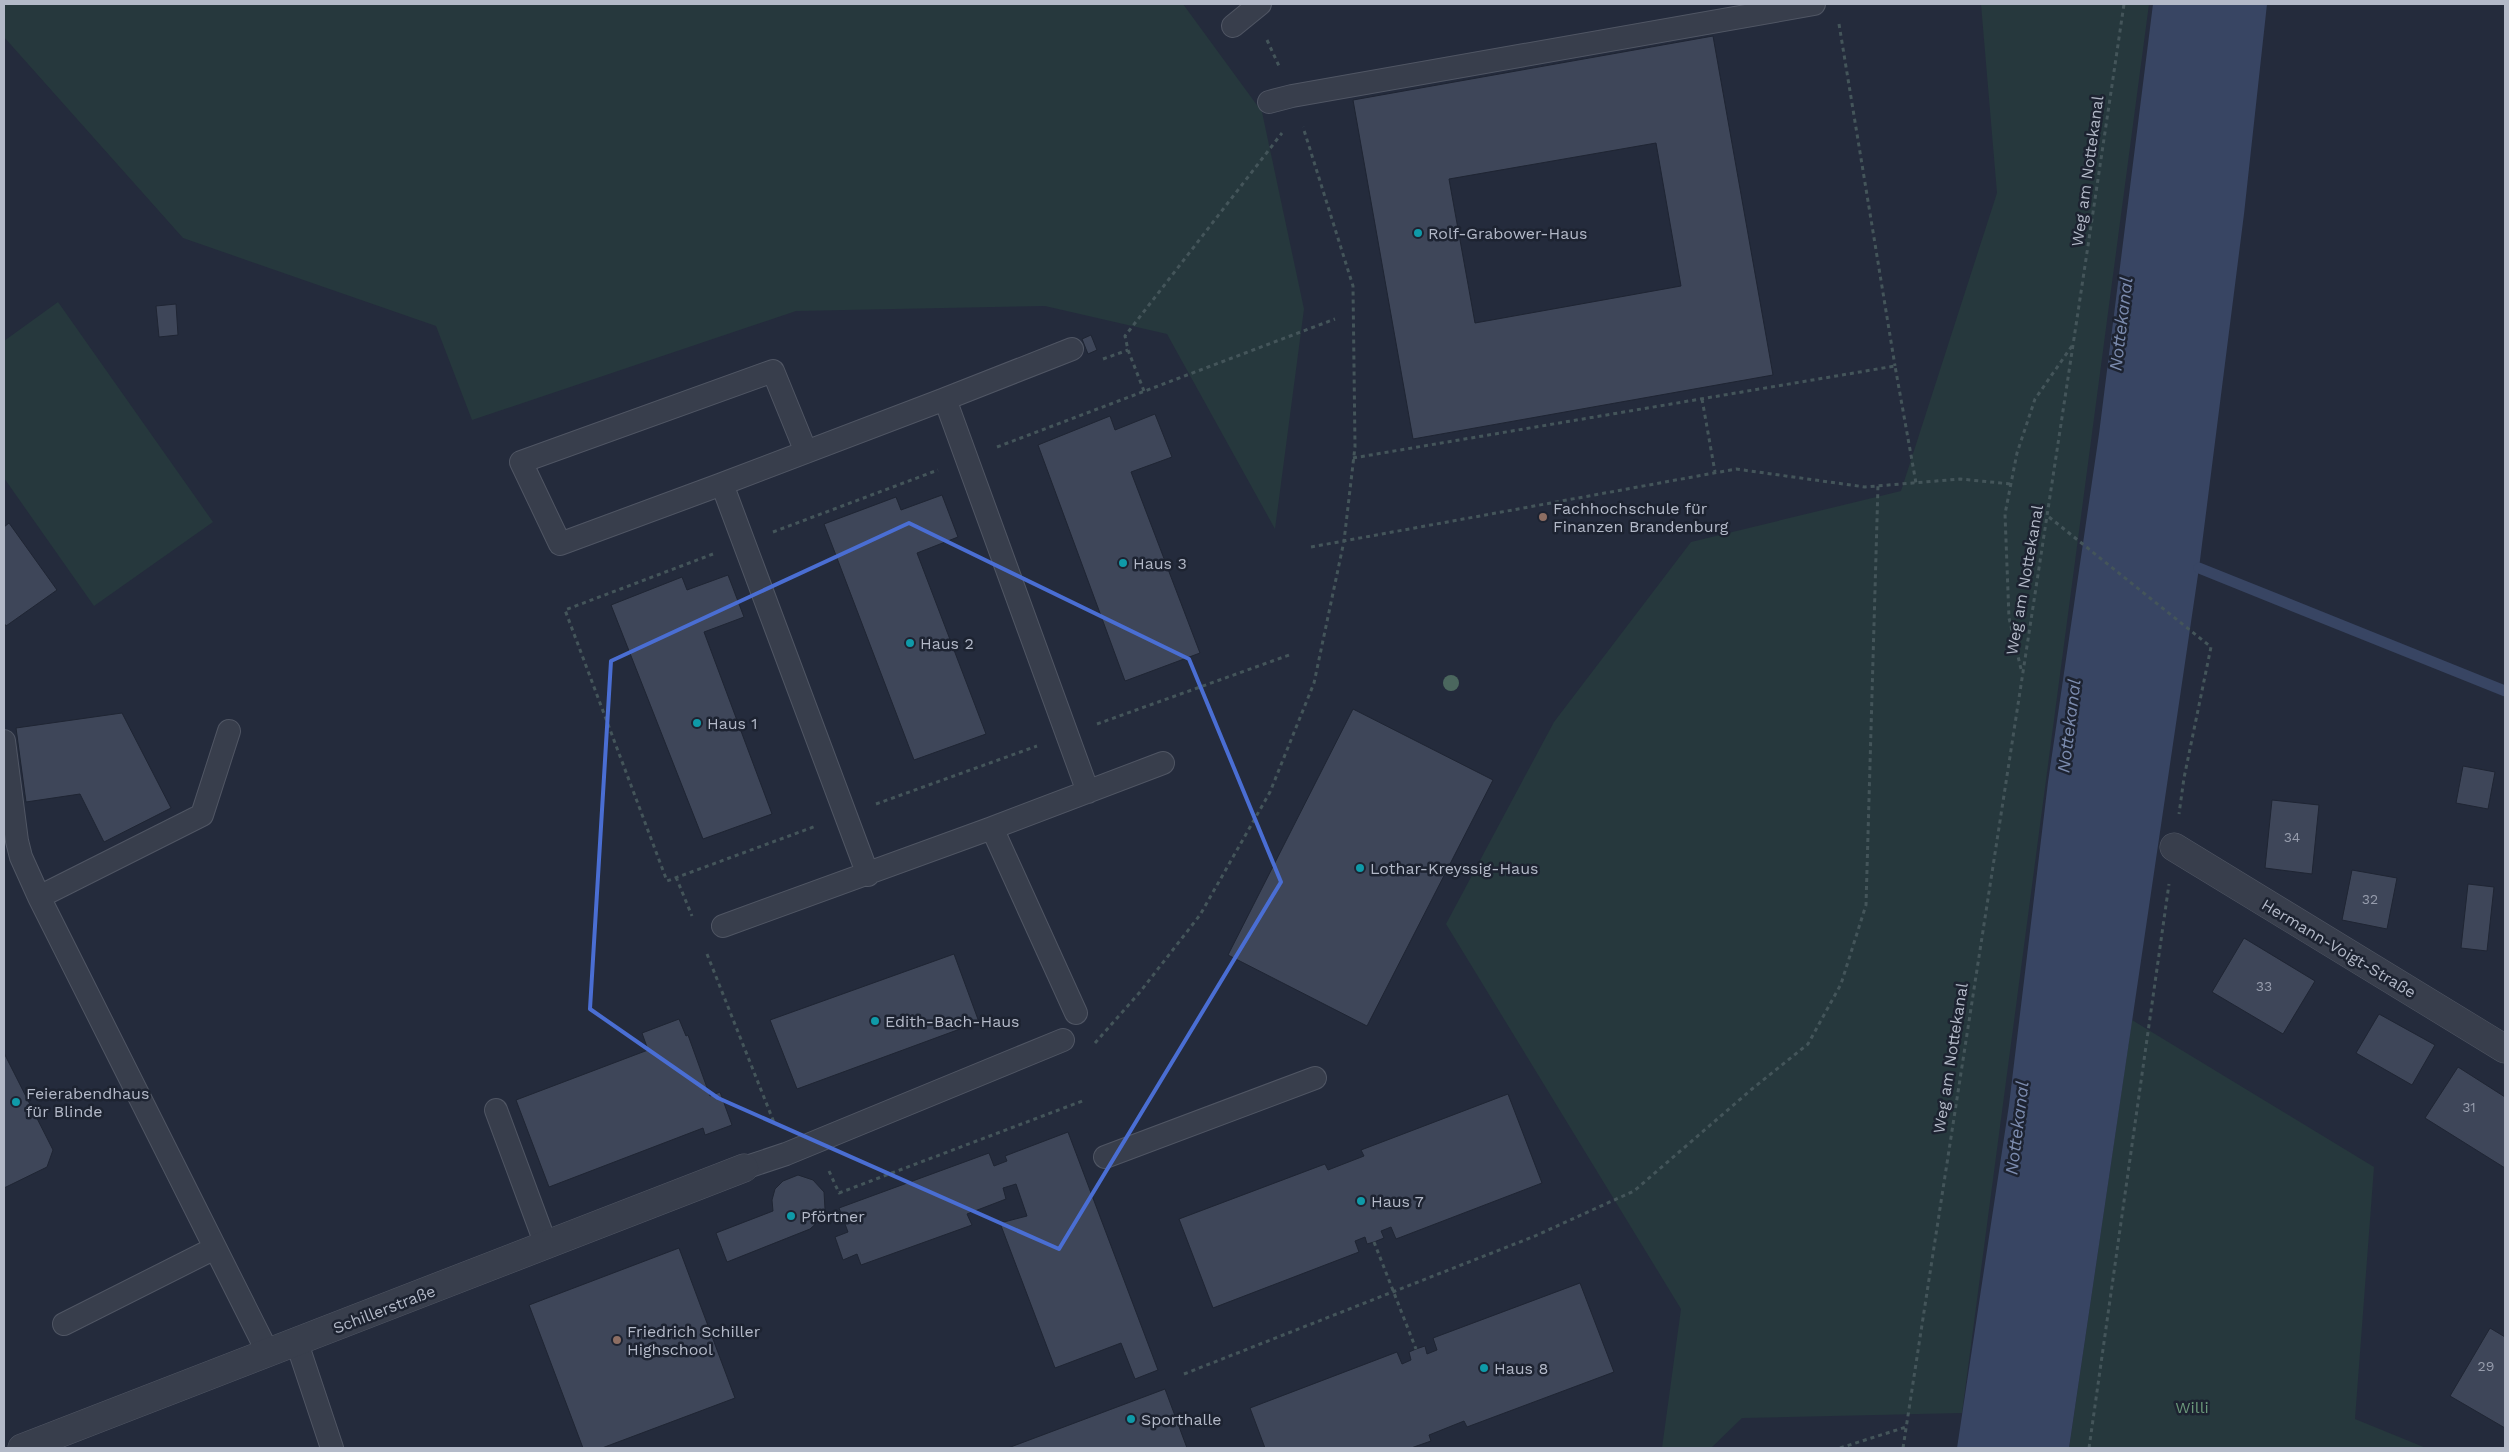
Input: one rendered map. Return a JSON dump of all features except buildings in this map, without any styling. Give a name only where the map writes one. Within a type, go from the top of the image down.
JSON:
[{"type":"street","name":"Hermann-Voigt-Straße","points":[[2174,847],[2505,1049]]},
{"type":"street","name":"Schillerstraße","points":[[22,1448],[744,1168]]},
{"type":"lane","points":[[1269,102],[1292,96],[1814,4]]},
{"type":"lane","points":[[1233,26],[1256,7]]},
{"type":"lane","points":[[806,452],[773,371],[520,462],[560,544],[722,484],[806,452],[945,399],[1072,349]]},
{"type":"lane","points":[[945,399],[1088,792]]},
{"type":"lane","points":[[722,484],[868,874]]},
{"type":"lane","points":[[39,897],[202,814],[229,732]]},
{"type":"lane","points":[[4,741],[17,841],[21,857],[39,897],[268,1353]]},
{"type":"lane","points":[[723,926],[1163,764]]},
{"type":"lane","points":[[992,828],[1076,1013]]},
{"type":"lane","points":[[744,1168],[786,1154],[1063,1040]]},
{"type":"lane","points":[[1106,1157],[1315,1078]]},
{"type":"lane","points":[[496,1110],[546,1245]]},
{"type":"lane","points":[[64,1324],[215,1248]]},
{"type":"lane","points":[[297,1342],[332,1448]]},
{"type":"path","name":"Weg am Nottekanal","points":[[1903,1448],[2021,672],[2048,516],[2124,4]]},
{"type":"path","points":[[1092,1047],[1140,992],[1200,915],[1270,792],[1314,683],[1344,541],[1353,458],[1353,286],[1292,96],[1256,7]]},
{"type":"path","points":[[1839,23],[1916,483]]},
{"type":"path","points":[[1144,391],[1128,350],[1125,336],[1283,133]]},
{"type":"path","points":[[1292,654],[667,881],[565,610],[1335,319]]},
{"type":"path","name":"Weg am Nottekanal","points":[[2021,672],[2009,618],[2005,514],[2017,453],[2035,399],[2074,343]]},
{"type":"path","points":[[1353,458],[1895,366]]},
{"type":"path","points":[[1702,399],[1715,472]]},
{"type":"path","points":[[1311,547],[1736,469],[1865,487],[1960,479],[2011,484]]},
{"type":"path","points":[[1184,1374],[1535,1236],[1634,1191],[1752,1089],[1808,1044],[1841,984],[1866,905],[1878,485]]},
{"type":"path","points":[[2048,516],[2211,647],[2184,778],[2089,1448]]},
{"type":"path","points":[[676,877],[693,918]]},
{"type":"path","points":[[707,953],[786,1154]]},
{"type":"path","points":[[815,1142],[838,1193],[1085,1100]]},
{"type":"path","points":[[1374,1242],[1416,1349]]},
{"type":"path","points":[[1840,1448],[1906,1426]]},
{"type":"highlighted area","points":[[909,523],[1189,659],[1281,882],[1059,1249],[718,1098],[590,1009],[611,661]]},
{"type":"green space","points":[[4,4],[1183,4],[1262,112],[1304,309],[1275,529],[1167,334],[1045,306],[796,311],[472,420],[436,326],[183,238],[4,37]]},
{"type":"green space","points":[[1981,4],[2149,4],[1962,1413],[1742,1418],[1711,1448],[1662,1448],[1681,1309],[1446,924],[1554,722],[1691,542],[1901,491],[1997,193]]},
{"type":"green space","points":[[58,302],[213,522],[94,606],[4,478],[4,341]]},
{"type":"green space","name":"Willi","points":[[2132,1020],[2374,1167],[2355,1419],[2426,1448],[2069,1448]]},
{"type":"water","name":"Nottekanal","points":[[2153,4],[2267,4],[2244,214],[2199,568],[2069,1448],[1957,1448],[2009,1105],[2048,782],[2099,434]]},
{"type":"waterway","points":[[2199,568],[2505,691]]},
{"type":"place","name":"Rolf-Grabower-Haus","points":[[1418,233]]},
{"type":"place","name":"Fachhochschule für Finanzen Brandenburg","points":[[1543,517]]},
{"type":"place","name":"Haus 3","points":[[1123,563]]},
{"type":"place","name":"Haus 2","points":[[910,643]]},
{"type":"place","name":"Haus 1","points":[[697,723]]},
{"type":"place","name":"Lothar-Kreyssig-Haus","points":[[1360,868]]},
{"type":"place","name":"Edith-Bach-Haus","points":[[875,1021]]},
{"type":"place","name":"Feierabendhaus für Blinde","points":[[16,1102]]},
{"type":"place","name":"Haus 7","points":[[1361,1201]]},
{"type":"place","name":"Pförtner","points":[[791,1216]]},
{"type":"place","name":"Friedrich Schiller Highschool","points":[[617,1340]]},
{"type":"place","name":"Haus 8","points":[[1484,1368]]},
{"type":"place","name":"Sporthalle","points":[[1131,1419]]}]
